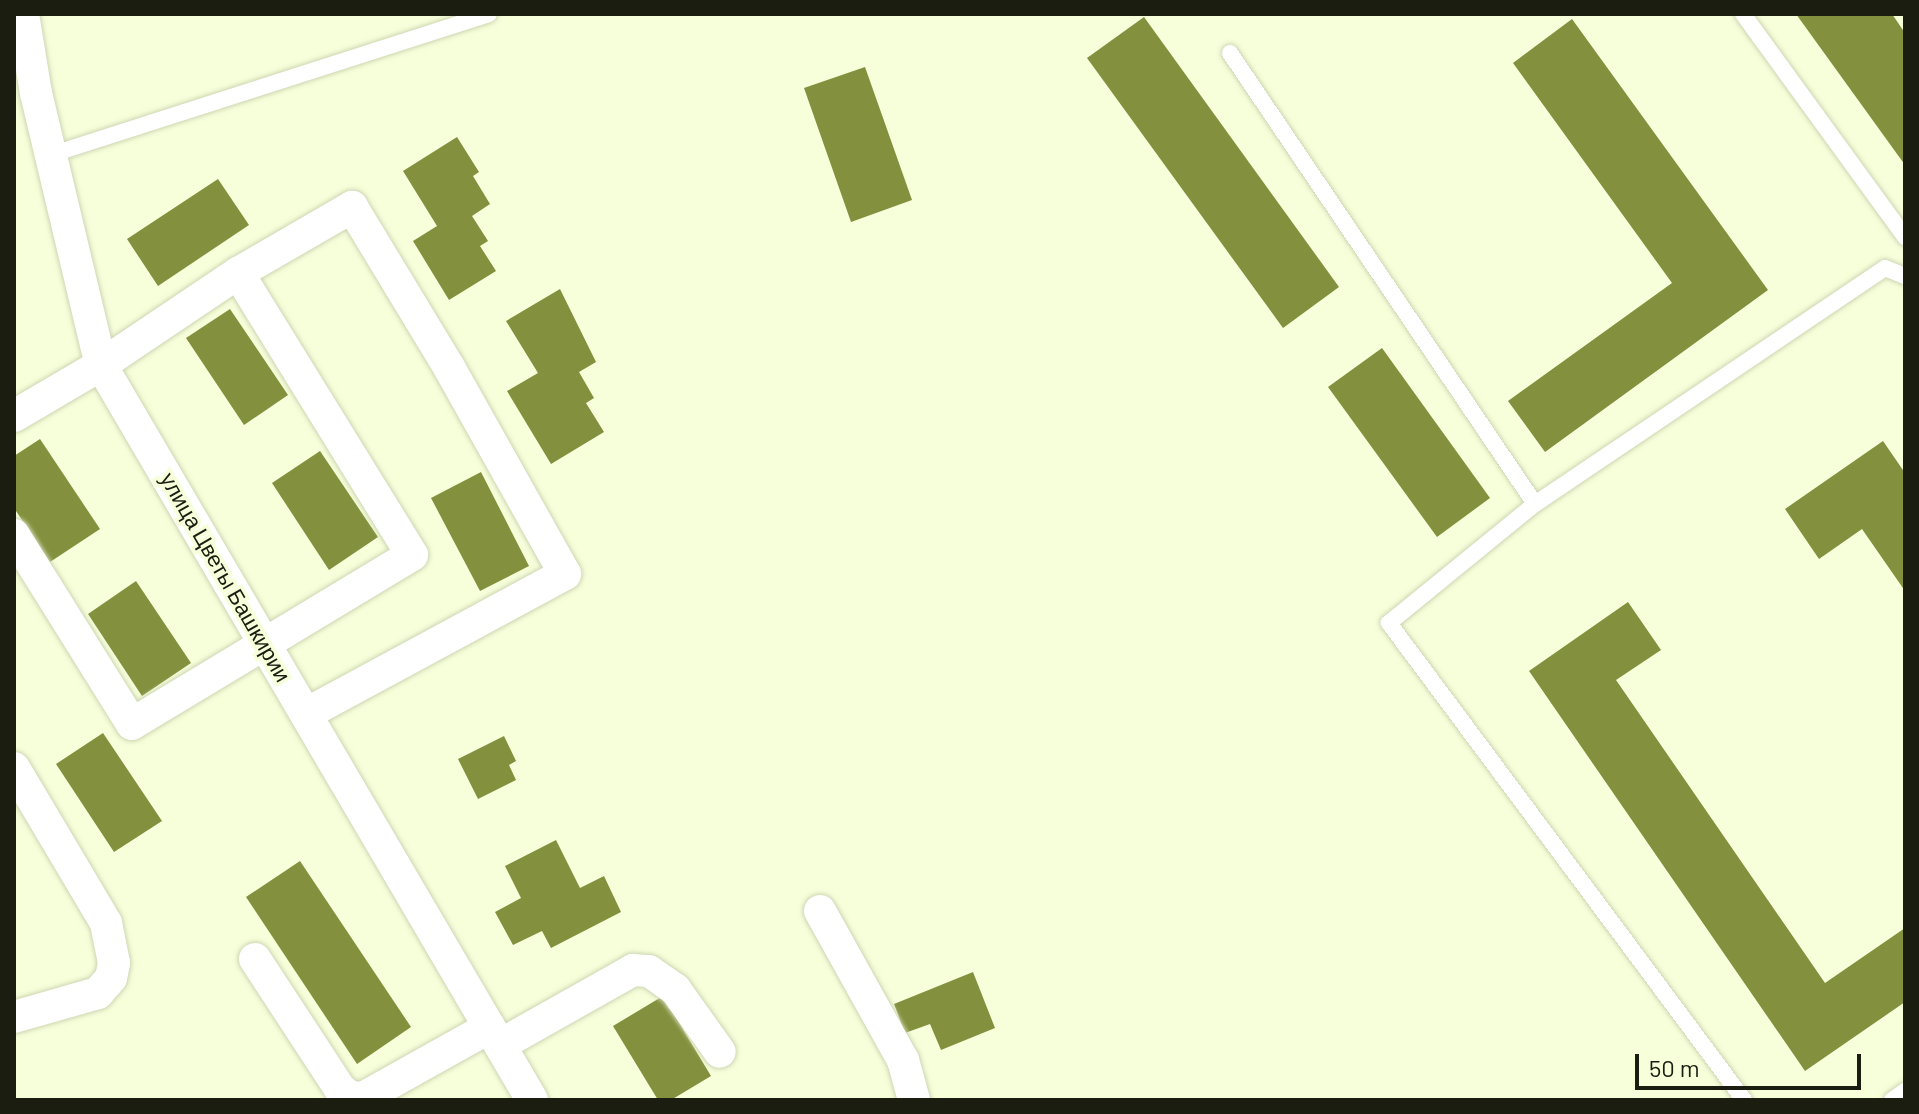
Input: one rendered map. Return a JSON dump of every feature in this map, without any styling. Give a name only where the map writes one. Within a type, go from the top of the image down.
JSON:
[{"type":"street","name":"улица Цветы Башкирии","points":[[23,14],[28,121],[50,155],[101,365],[532,1100]]},
{"type":"street","points":[[14,416],[101,365],[238,273],[352,207],[450,369],[565,574],[306,714]]},
{"type":"street","points":[[14,535],[132,724],[412,555],[238,273]]},
{"type":"street","points":[[14,768],[106,923],[114,963],[111,978],[98,993],[14,1017]]},
{"type":"street","points":[[820,911],[903,1060],[914,1100]]},
{"type":"street","points":[[255,959],[340,1089],[350,1097],[363,1098],[633,970],[649,971],[675,989],[720,1052]]},
{"type":"lane","points":[[50,155],[489,14]]},
{"type":"lane","points":[[1743,14],[1905,237]]},
{"type":"lane","points":[[1230,53],[1535,504]]},
{"type":"lane","points":[[1744,1100],[1389,623],[1535,504],[1885,268],[1905,276]]},
{"type":"lane","points":[[1892,1100],[1905,1091]]},
{"type":"building","points":[[1796,14],[1892,14],[1905,33],[1905,165]]},
{"type":"building","points":[[1144,17],[1339,287],[1283,328],[1087,58]]},
{"type":"building","points":[[1572,19],[1768,290],[1545,452],[1508,401],[1672,283],[1513,63]]},
{"type":"building","points":[[865,67],[912,200],[851,222],[804,88]]},
{"type":"building","points":[[457,137],[479,172],[473,176],[490,204],[472,216],[488,241],[480,246],[496,271],[449,300],[413,241],[437,226],[403,171]]},
{"type":"building","points":[[218,179],[249,225],[158,286],[127,239]]},
{"type":"building","points":[[560,289],[596,362],[579,372],[594,398],[586,403],[604,432],[551,464],[507,391],[538,373],[506,321]]},
{"type":"building","points":[[230,309],[288,395],[244,425],[186,338]]},
{"type":"building","points":[[1382,348],[1490,498],[1437,537],[1328,387]]},
{"type":"building","points":[[40,439],[100,529],[50,562],[14,508],[14,456]]},
{"type":"building","points":[[1883,441],[1905,473],[1905,591],[1862,529],[1819,559],[1785,509]]},
{"type":"building","points":[[320,451],[378,537],[329,570],[272,483]]},
{"type":"building","points":[[481,472],[529,566],[480,591],[431,498]]},
{"type":"building","points":[[136,581],[191,663],[142,696],[88,614]]},
{"type":"building","points":[[1628,602],[1661,650],[1616,680],[1825,983],[1905,928],[1905,1002],[1805,1071],[1529,671]]},
{"type":"building","points":[[103,733],[162,821],[114,852],[56,764]]},
{"type":"building","points":[[504,736],[516,761],[509,765],[516,780],[478,799],[458,759]]},
{"type":"building","points":[[556,840],[580,888],[604,876],[621,912],[551,948],[542,931],[513,945],[495,912],[521,898],[505,866]]},
{"type":"building","points":[[300,861],[411,1027],[357,1064],[246,897]]},
{"type":"building","points":[[973,972],[995,1028],[941,1050],[930,1024],[905,1033],[894,1004]]},
{"type":"building","points":[[663,996],[711,1076],[671,1100],[658,1100],[613,1026]]}]
